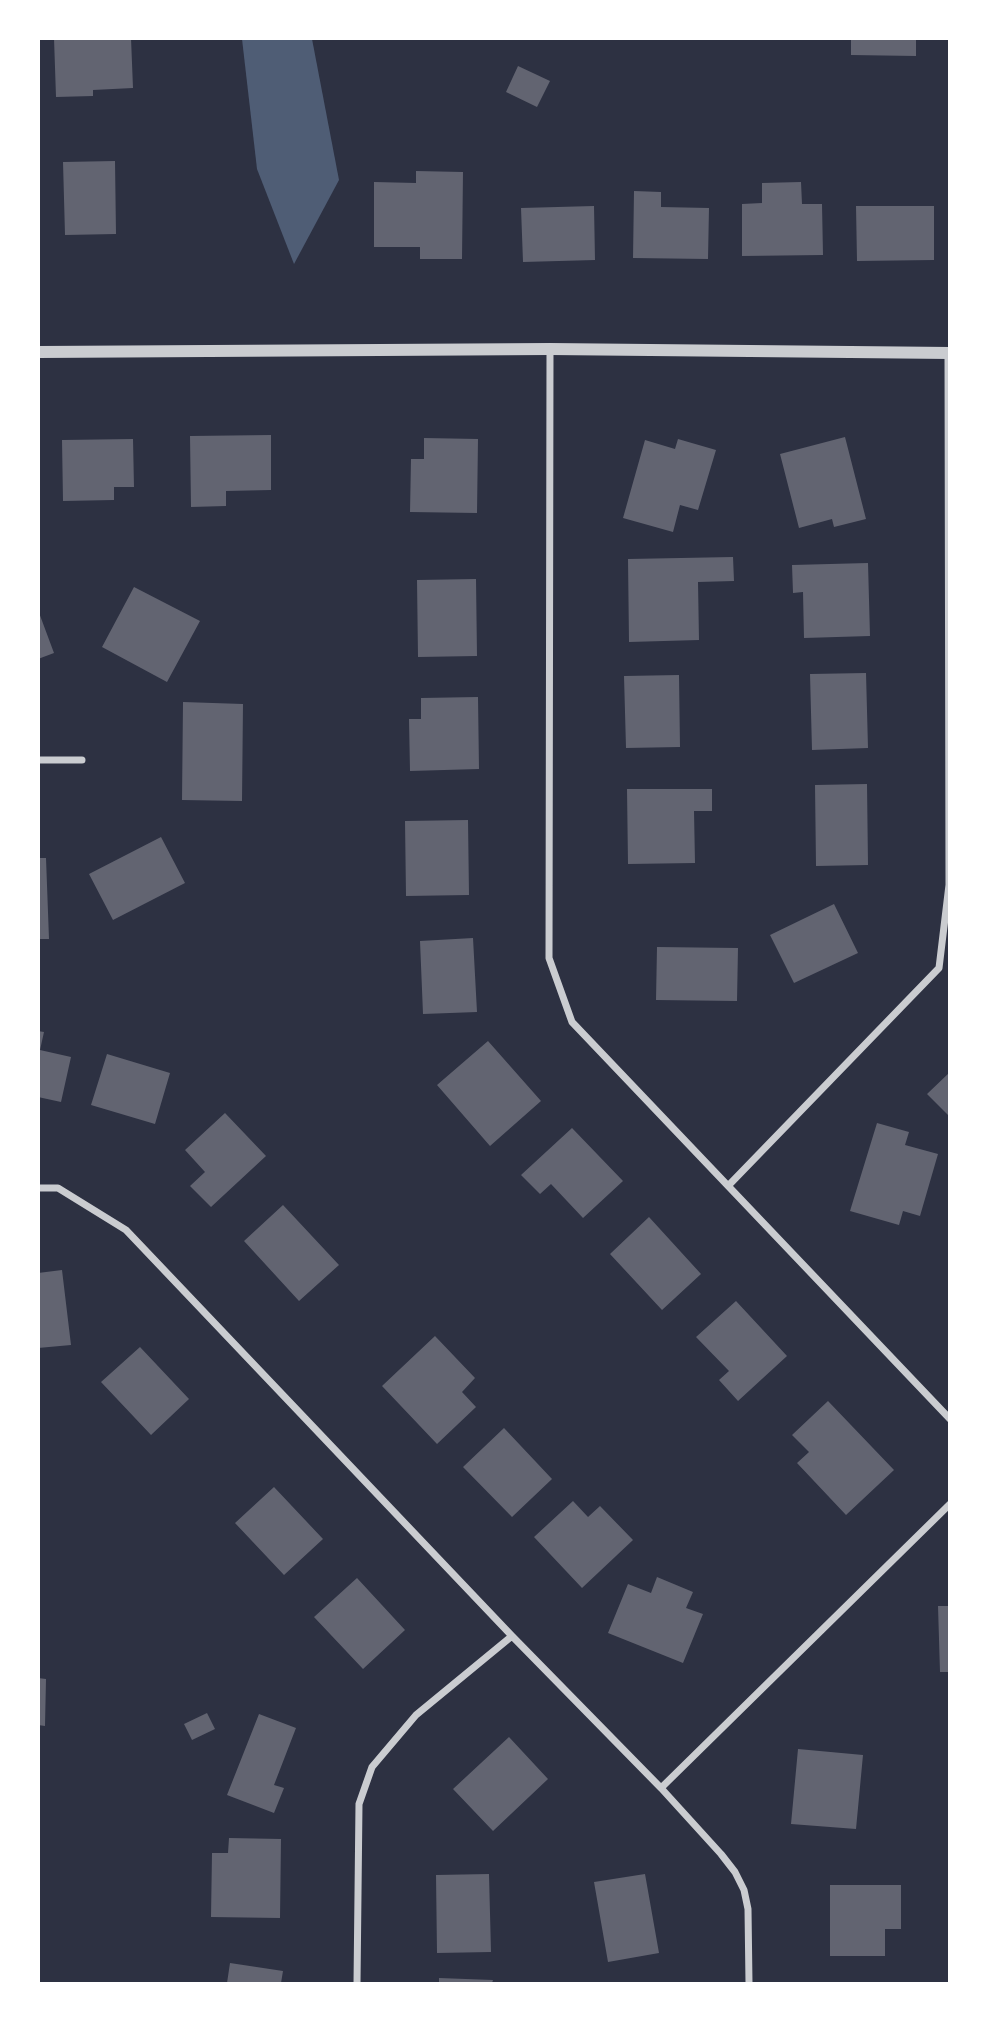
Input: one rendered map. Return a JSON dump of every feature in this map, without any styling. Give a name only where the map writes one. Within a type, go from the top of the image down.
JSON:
[{"type":"street","points":[[38,352],[550,349],[949,353],[950,885],[939,968],[728,1186]]},
{"type":"street","points":[[550,349],[549,958],[572,1022],[950,1419]]},
{"type":"street","points":[[38,760],[82,760]]},
{"type":"street","points":[[38,1188],[58,1188],[127,1230],[721,1854],[735,1871],[744,1890],[748,1909],[750,1983]]},
{"type":"street","points":[[661,1788],[950,1504]]},
{"type":"street","points":[[357,1983],[359,1804],[372,1767],[416,1715],[512,1636]]},
{"type":"water","points":[[242,39],[312,39],[339,180],[294,264],[257,169]]},
{"type":"building","points":[[54,38],[131,38],[133,88],[93,90],[93,96],[56,97]]},
{"type":"building","points":[[851,38],[916,38],[916,56],[851,55]]},
{"type":"building","points":[[518,66],[550,81],[537,107],[506,92]]},
{"type":"building","points":[[115,161],[116,234],[65,235],[63,162]]},
{"type":"building","points":[[416,171],[463,172],[462,259],[420,259],[420,247],[374,247],[374,182],[416,183]]},
{"type":"building","points":[[801,182],[802,204],[822,204],[823,255],[742,256],[742,204],[762,203],[762,183]]},
{"type":"building","points":[[634,191],[661,192],[661,207],[709,208],[708,259],[633,258]]},
{"type":"building","points":[[594,206],[595,260],[523,262],[521,208]]},
{"type":"building","points":[[856,206],[934,206],[934,260],[857,261]]},
{"type":"building","points":[[271,435],[271,490],[226,491],[226,506],[191,507],[190,436]]},
{"type":"building","points":[[845,437],[866,519],[834,527],[832,519],[799,528],[780,454]]},
{"type":"building","points":[[424,438],[478,439],[477,513],[410,512],[411,459],[424,459]]},
{"type":"building","points":[[133,439],[134,487],[114,487],[114,500],[63,501],[62,440]]},
{"type":"building","points":[[678,439],[716,450],[698,510],[680,505],[673,532],[623,518],[645,440],[675,449]]},
{"type":"building","points":[[733,557],[734,581],[698,582],[699,640],[629,642],[628,559]]},
{"type":"building","points":[[868,563],[870,636],[804,638],[803,592],[793,593],[792,565]]},
{"type":"building","points":[[476,579],[477,656],[418,657],[417,580]]},
{"type":"building","points":[[134,587],[200,621],[167,682],[102,647]]},
{"type":"building","points":[[38,610],[54,653],[38,659]]},
{"type":"building","points":[[866,673],[868,748],[812,750],[810,674]]},
{"type":"building","points":[[679,675],[680,747],[626,748],[624,676]]},
{"type":"building","points":[[478,697],[479,769],[410,771],[409,719],[421,719],[421,698]]},
{"type":"building","points":[[183,702],[243,704],[242,801],[182,800]]},
{"type":"building","points":[[867,784],[868,865],[816,866],[815,785]]},
{"type":"building","points":[[627,789],[712,789],[712,811],[694,811],[695,863],[628,864]]},
{"type":"building","points":[[468,820],[469,895],[406,896],[405,821]]},
{"type":"building","points":[[161,837],[185,883],[113,920],[89,874]]},
{"type":"building","points":[[38,858],[46,858],[49,939],[38,939]]},
{"type":"building","points":[[834,904],[858,953],[794,983],[770,935]]},
{"type":"building","points":[[473,938],[477,1012],[423,1014],[420,941]]},
{"type":"building","points":[[657,947],[738,948],[737,1001],[656,1000]]},
{"type":"building","points":[[38,1031],[44,1032],[40,1050],[71,1057],[61,1102],[38,1097]]},
{"type":"building","points":[[488,1041],[541,1101],[490,1146],[437,1085]]},
{"type":"building","points":[[107,1054],[170,1073],[155,1124],[91,1105]]},
{"type":"building","points":[[950,1072],[950,1117],[927,1094]]},
{"type":"building","points":[[225,1113],[266,1156],[211,1207],[190,1186],[205,1172],[185,1150]]},
{"type":"building","points":[[877,1123],[909,1132],[905,1145],[938,1154],[920,1216],[903,1211],[899,1225],[850,1211]]},
{"type":"building","points":[[572,1128],[623,1181],[583,1218],[551,1184],[540,1194],[521,1175]]},
{"type":"building","points":[[283,1205],[339,1265],[299,1301],[244,1241]]},
{"type":"building","points":[[649,1217],[701,1274],[662,1310],[610,1254]]},
{"type":"building","points":[[62,1270],[71,1345],[38,1348],[38,1273]]},
{"type":"building","points":[[736,1301],[787,1356],[738,1401],[719,1380],[729,1371],[696,1337]]},
{"type":"building","points":[[435,1336],[475,1378],[462,1392],[476,1407],[437,1444],[382,1386]]},
{"type":"building","points":[[140,1347],[189,1399],[151,1435],[101,1382]]},
{"type":"building","points":[[828,1401],[894,1470],[846,1515],[797,1463],[809,1452],[792,1435]]},
{"type":"building","points":[[504,1428],[552,1479],[512,1517],[463,1467]]},
{"type":"building","points":[[274,1487],[323,1539],[284,1575],[235,1523]]},
{"type":"building","points":[[573,1501],[588,1517],[600,1506],[633,1540],[582,1588],[534,1537]]},
{"type":"building","points":[[657,1577],[693,1592],[686,1608],[703,1614],[683,1663],[608,1633],[628,1584],[651,1593]]},
{"type":"building","points":[[357,1578],[405,1630],[363,1669],[314,1617]]},
{"type":"building","points":[[938,1606],[950,1606],[950,1672],[940,1672]]},
{"type":"building","points":[[38,1678],[46,1679],[45,1726],[38,1725]]},
{"type":"building","points":[[207,1713],[215,1729],[192,1740],[184,1724]]},
{"type":"building","points":[[259,1714],[296,1728],[274,1785],[284,1788],[274,1813],[227,1795]]},
{"type":"building","points":[[509,1737],[548,1779],[493,1831],[453,1789]]},
{"type":"building","points":[[798,1749],[863,1755],[856,1829],[791,1824]]},
{"type":"building","points":[[229,1838],[281,1839],[280,1918],[211,1917],[212,1853],[228,1853]]},
{"type":"building","points":[[489,1874],[491,1952],[437,1953],[436,1875]]},
{"type":"building","points":[[645,1874],[659,1953],[608,1962],[594,1882]]},
{"type":"building","points":[[830,1885],[901,1885],[901,1929],[885,1929],[885,1956],[830,1956]]},
{"type":"building","points":[[230,1963],[283,1971],[281,1983],[227,1983]]},
{"type":"building","points":[[439,1978],[493,1980],[492,1983],[439,1983]]}]
